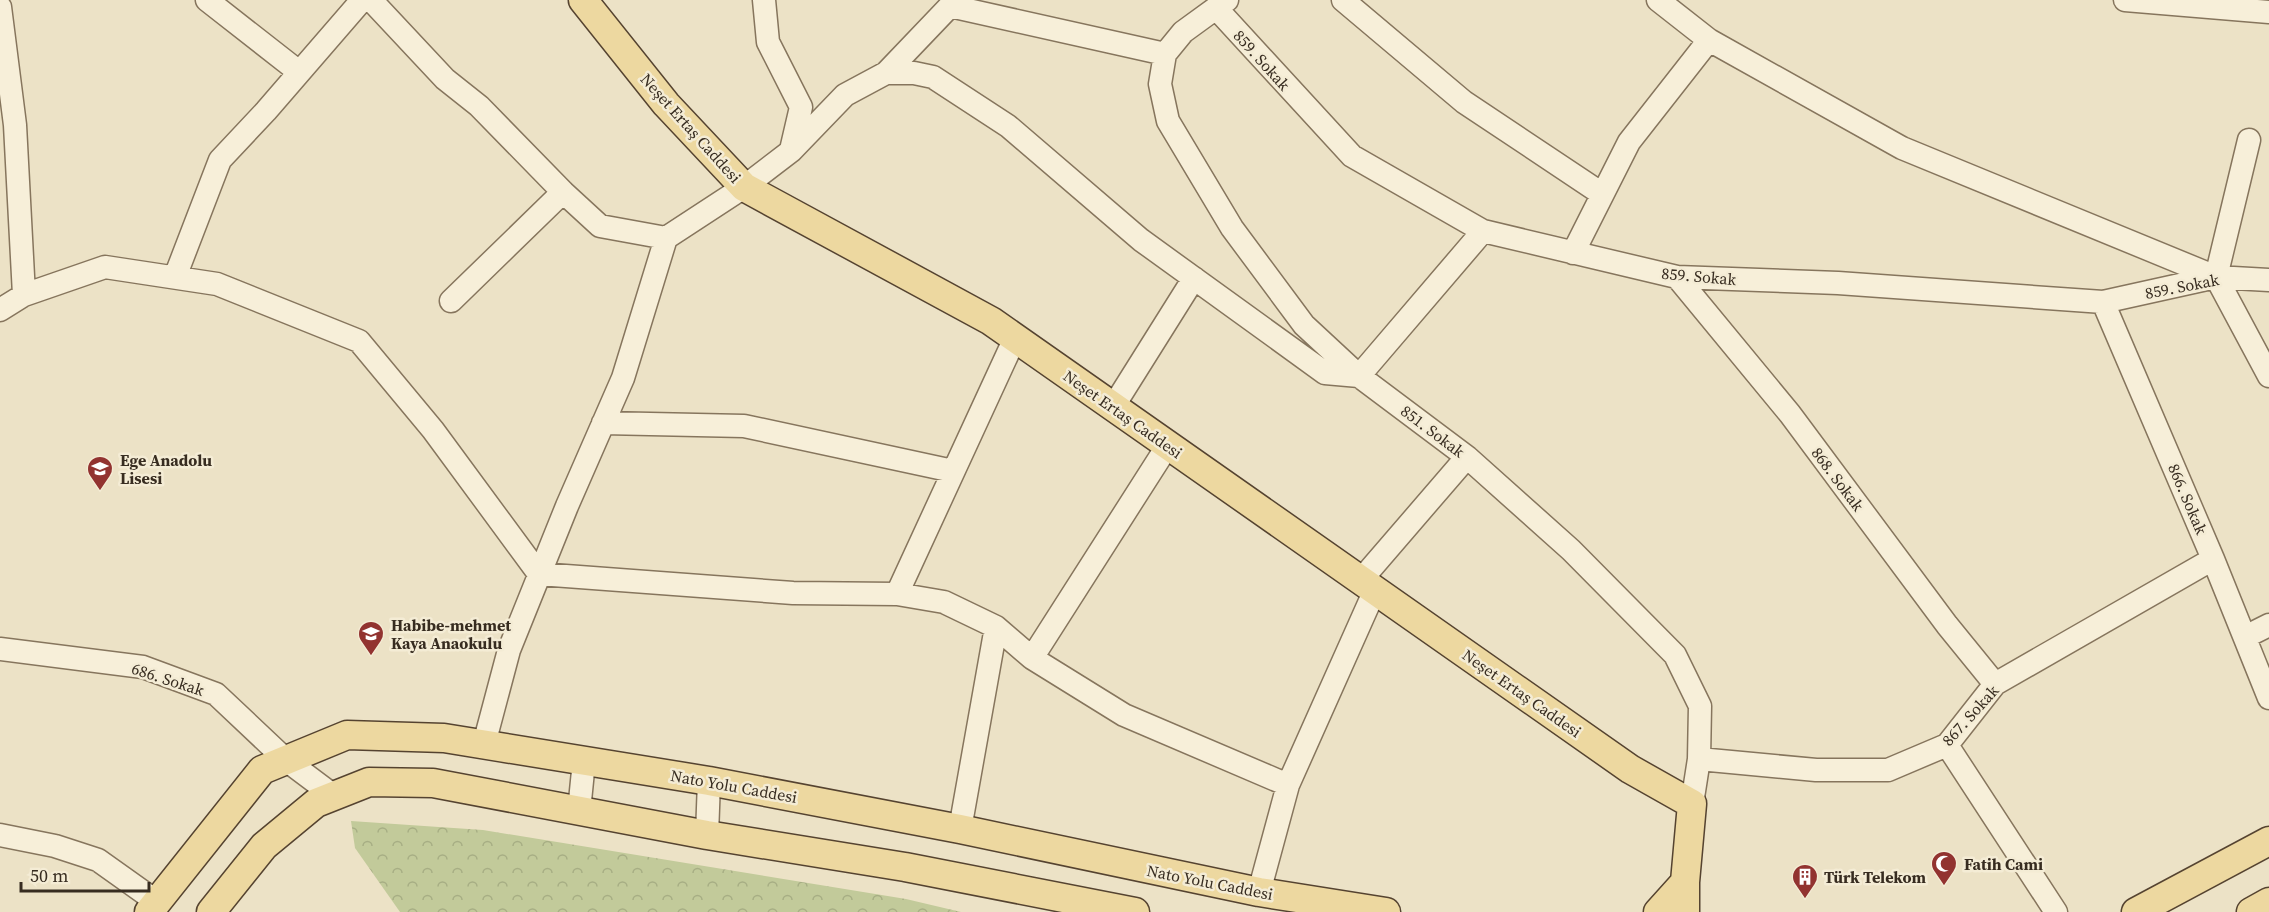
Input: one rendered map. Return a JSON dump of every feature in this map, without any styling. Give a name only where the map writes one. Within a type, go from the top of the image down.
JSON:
[{"type":"main road","name":"Neşet Ertaş Caddesi","points":[[583,0],[666,104],[744,187],[991,321],[1630,769],[1692,804]]},
{"type":"main road","name":"Nato Yolu Caddesi","points":[[153,907],[262,770],[347,735],[444,738],[710,781],[960,829],[1259,892],[1386,912]]},
{"type":"main road","points":[[219,907],[264,846],[316,803],[369,782],[433,783],[707,835],[905,867],[1135,912]]},
{"type":"main road","name":"851. Sokak","points":[[1684,912],[1692,804]]},
{"type":"main road","points":[[2136,912],[2269,841]]},
{"type":"main road","points":[[1658,912],[1685,882]]},
{"type":"main road","points":[[2251,912],[2269,902]]},
{"type":"street","points":[[207,0],[299,72]]},
{"type":"street","points":[[175,278],[220,160],[362,0]]},
{"type":"street","points":[[371,0],[445,79],[478,106],[600,226],[666,238]]},
{"type":"street","points":[[764,0],[768,42],[801,107],[791,151]]},
{"type":"street","points":[[1343,0],[1464,102],[1602,194]]},
{"type":"street","points":[[1658,0],[1709,40],[1902,148],[2216,277],[2269,376]]},
{"type":"street","points":[[2125,0],[2269,12]]},
{"type":"street","points":[[484,744],[509,650],[623,378],[666,238],[744,187],[791,151],[845,95],[886,74],[950,6],[1165,54],[1183,32],[1222,4]]},
{"type":"street","name":"859. Sokak","points":[[1222,4],[1352,156],[1483,231],[1677,278],[1838,283],[2103,302],[2216,277],[2269,280]]},
{"type":"street","points":[[0,7],[15,125],[24,295]]},
{"type":"street","points":[[1573,253],[1629,142],[1709,40]]},
{"type":"street","name":"851. Sokak","points":[[1165,54],[1160,84],[1168,122],[1232,228],[1304,325],[1359,376],[1467,457],[1571,550],[1675,655],[1700,706],[1699,759],[1692,804]]},
{"type":"street","points":[[886,74],[914,73],[933,77],[1008,126],[1141,240],[1325,373],[1359,376],[1483,231]]},
{"type":"street","points":[[2216,277],[2249,140]]},
{"type":"street","points":[[451,302],[563,192]]},
{"type":"street","points":[[0,310],[24,295],[105,267],[217,284],[359,341],[433,430],[539,574],[793,593],[897,594],[944,602],[996,627],[1032,658],[1124,715],[1288,785]]},
{"type":"street","points":[[1113,407],[1194,278]]},
{"type":"street","name":"868. Sokak","points":[[1677,278],[1790,414],[1940,615],[1995,684]]},
{"type":"street","name":"866. Sokak","points":[[2103,302],[2213,559],[2269,698]]},
{"type":"street","points":[[897,594],[1015,338]]},
{"type":"street","points":[[603,423],[744,426],[953,471]]},
{"type":"street","points":[[1032,658],[1168,445]]},
{"type":"street","points":[[1259,892],[1288,785],[1368,585],[1467,457]]},
{"type":"street","name":"867. Sokak","points":[[1699,759],[1816,770],[1888,770],[1947,745],[1995,684],[2213,559]]},
{"type":"street","points":[[2245,637],[2269,625]]},
{"type":"street","points":[[960,829],[996,627]]},
{"type":"street","name":"686. Sokak","points":[[0,649],[143,667],[216,694],[286,760],[334,796]]},
{"type":"street","points":[[1947,745],[2056,912]]},
{"type":"street","points":[[579,811],[584,761]]},
{"type":"street","points":[[707,835],[710,781]]},
{"type":"street","points":[[0,835],[54,846],[98,860],[153,907]]},
{"type":"green space","points":[[351,821],[483,830],[906,899],[961,912],[400,912],[355,848]]},
{"type":"place","name":"Ege Anadolu Lisesi","points":[[100,492]]},
{"type":"place","name":"Habibe-mehmet Kaya Anaokulu","points":[[371,657]]},
{"type":"place","name":"Fatih Cami","points":[[1944,887]]},
{"type":"place","name":"Türk Telekom","points":[[1805,900]]}]
